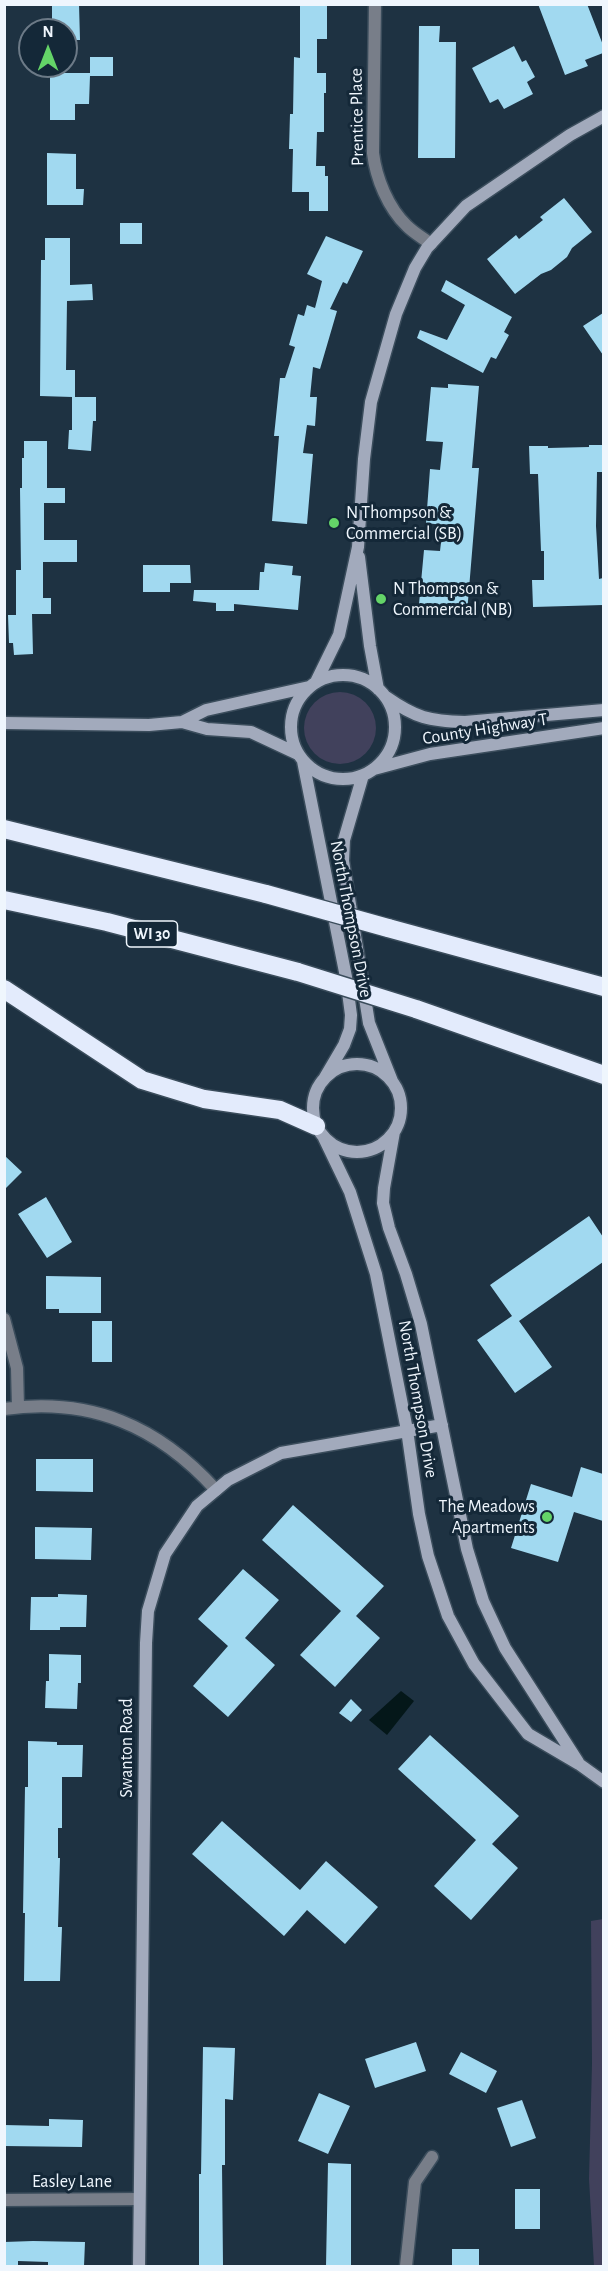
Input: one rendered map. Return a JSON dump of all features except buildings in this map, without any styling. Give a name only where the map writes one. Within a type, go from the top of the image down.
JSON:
[{"type":"highway","points":[[4,829],[266,894],[603,987]]},
{"type":"highway","name":"WI 30","points":[[4,900],[107,922],[298,972],[416,1009],[603,1075]]},
{"type":"highway","points":[[4,988],[142,1080],[204,1100],[280,1110],[320,1132]]},
{"type":"street","name":"Prentice Place","points":[[375,4],[373,153],[375,169],[385,195],[398,215],[408,227],[431,244]]},
{"type":"street","points":[[301,758],[290,731],[291,719],[294,707],[313,684],[339,635],[358,547],[370,402],[396,314],[415,268],[431,244],[466,206],[570,135],[603,116]]},
{"type":"street","points":[[4,723],[149,725],[182,722],[207,729],[251,732],[260,735],[301,758],[316,772],[332,778],[350,779],[368,772],[380,764],[391,748],[395,730],[393,712],[381,692],[370,646],[358,547]]},
{"type":"street","points":[[182,722],[206,710],[313,684],[334,675],[362,678],[381,692]]},
{"type":"street","name":"County Highway T","points":[[381,692],[430,720],[465,722],[603,710]]},
{"type":"street","name":"County Highway T","points":[[368,772],[430,754],[603,728]]},
{"type":"street","name":"North Thompson Drive","points":[[301,758],[346,977],[351,1015],[350,1029],[344,1045],[324,1079]]},
{"type":"street","name":"North Thompson Drive","points":[[368,772],[344,840],[343,861],[369,1023],[392,1081]]},
{"type":"street","points":[[351,1065],[366,1065],[380,1071],[392,1081],[399,1093],[400,1120],[386,1142],[374,1149],[361,1152],[347,1151],[334,1146],[320,1132],[313,1114],[313,1102],[317,1089],[324,1079],[336,1069],[351,1065]]},
{"type":"street","name":"North Thompson Drive","points":[[320,1132],[350,1192],[376,1274],[407,1430],[419,1515],[428,1556],[448,1616],[474,1664],[528,1734],[579,1764],[603,1782]]},
{"type":"street","name":"North Thompson Drive","points":[[394,1132],[383,1203],[421,1324],[467,1549],[483,1601],[505,1648],[579,1764]]},
{"type":"street","points":[[4,1319],[17,1368],[18,1407]]},
{"type":"street","points":[[4,1409],[58,1406],[100,1413],[149,1434],[170,1447],[197,1469],[216,1490]]},
{"type":"street","name":"Swanton Road","points":[[139,2266],[146,1642],[148,1611],[165,1554],[197,1506],[228,1480],[281,1453],[442,1425]]},
{"type":"street","points":[[406,2266],[415,2182],[432,2157]]},
{"type":"street","name":"Easley Lane","points":[[4,2200],[139,2199]]},
{"type":"shaded area","points":[[340,692],[360,698],[370,708],[376,728],[370,748],[360,758],[340,764],[320,758],[310,748],[304,728],[310,708],[320,698]]},
{"type":"shaded area","points":[[401,1691],[414,1701],[387,1735],[369,1720]]},
{"type":"shaded area","points":[[603,1919],[604,2266],[594,2266],[589,2179],[592,2064],[591,1921]]},
{"type":"place","name":"N Thompson & Commercial (SB)","points":[[334,523]]},
{"type":"place","name":"N Thompson & Commercial (NB)","points":[[381,599]]},
{"type":"place","name":"The Meadows Apartments","points":[[547,1517]]}]
